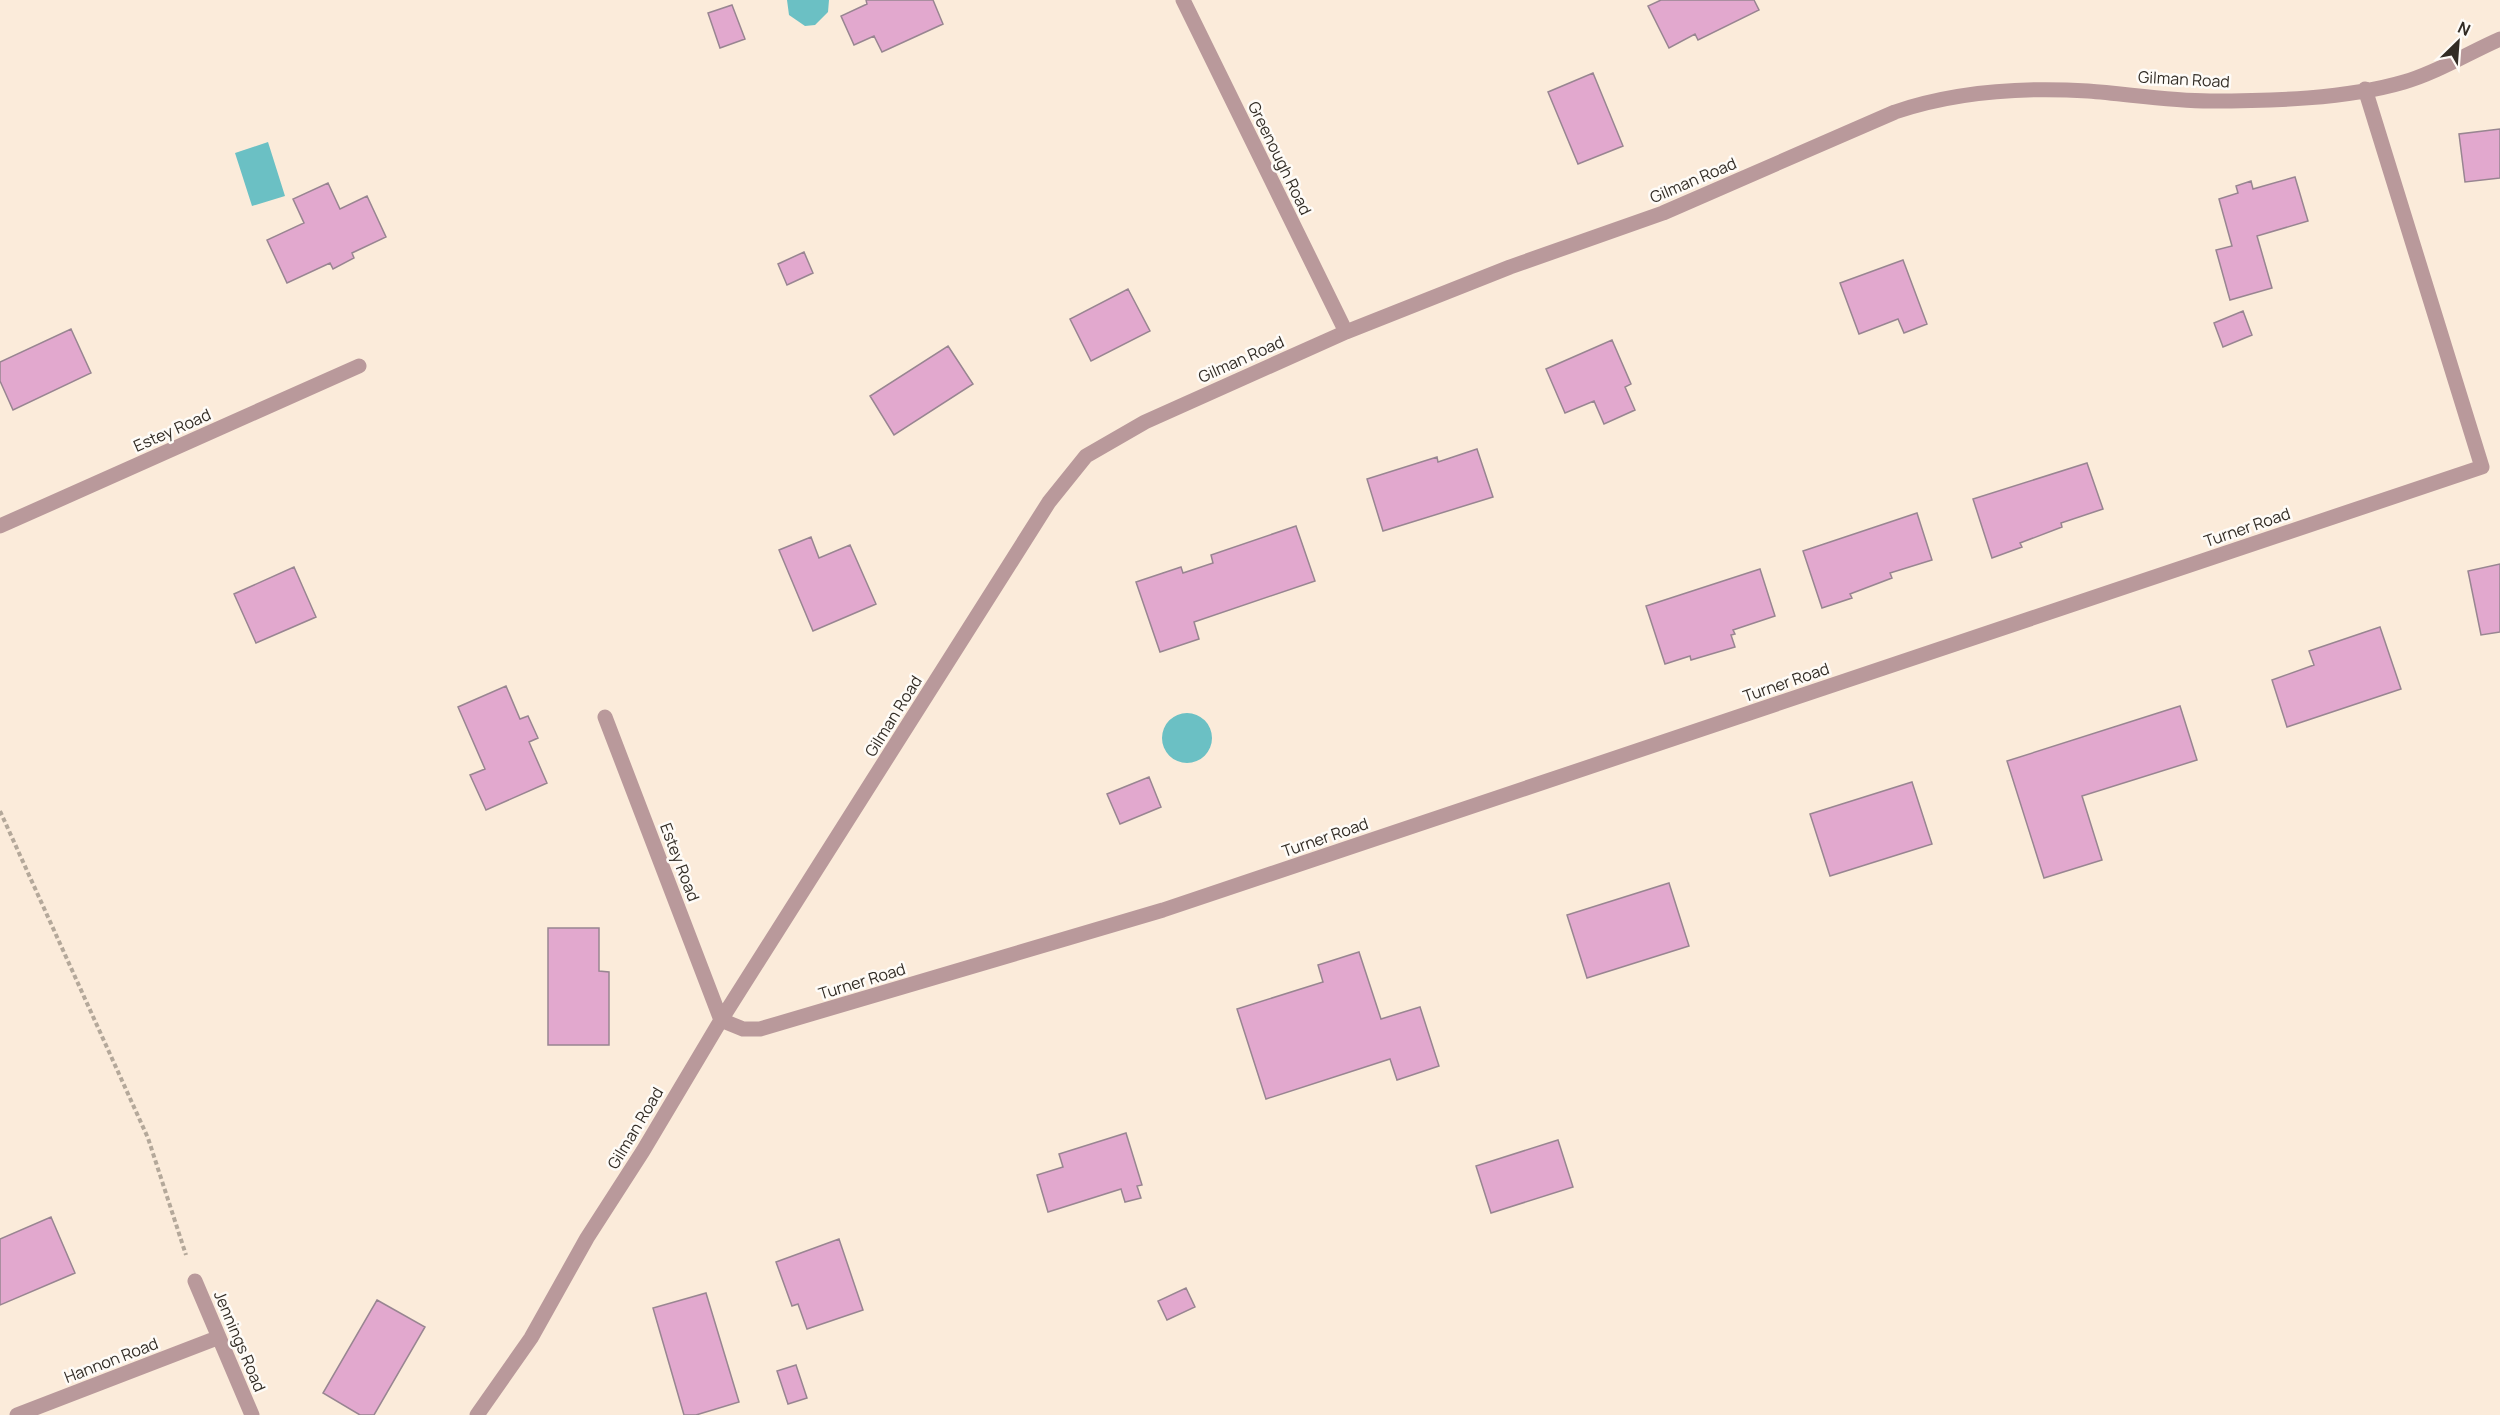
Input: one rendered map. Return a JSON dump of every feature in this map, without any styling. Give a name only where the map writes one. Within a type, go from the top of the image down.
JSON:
[{"type":"street","name":"Greenough Road","points":[[1183,0],[1346,332]]},
{"type":"street","name":"Gilman Road","points":[[477,1415],[531,1338],[587,1238],[643,1151],[721,1020],[1049,502],[1077,466],[1096,449],[1145,422],[1346,332],[1510,267],[1663,213],[1895,112],[1924,102],[2005,90],[2086,91],[2209,101],[2317,96],[2403,82],[2433,71],[2500,39]]},
{"type":"street","name":"Turner Road","points":[[721,1020],[748,1030],[765,1028],[1163,910],[2482,467],[2365,89]]},
{"type":"street","name":"Estey Road","points":[[0,526],[359,366]]},
{"type":"street","name":"Estey Road","points":[[605,717],[721,1020]]},
{"type":"street","name":"Jennings Road","points":[[195,1281],[252,1415]]},
{"type":"street","name":"Hannon Road","points":[[16,1415],[218,1338]]},
{"type":"path","points":[[0,811],[148,1138],[195,1281]]},
{"type":"water","points":[[787,0],[829,0],[828,12],[815,25],[805,26],[789,15]]},
{"type":"water","points":[[268,142],[285,196],[252,206],[235,153]]},
{"type":"water","points":[[1187,713],[1196,715],[1207,724],[1212,738],[1210,747],[1201,758],[1187,763],[1178,761],[1167,752],[1162,738],[1164,729],[1173,718]]},
{"type":"building","points":[[866,0],[933,0],[943,24],[882,52],[874,36],[854,45],[841,16],[867,4]]},
{"type":"building","points":[[1661,0],[1754,0],[1759,10],[1698,40],[1695,34],[1669,48],[1648,6]]},
{"type":"building","points":[[732,5],[745,39],[720,48],[708,13]]},
{"type":"building","points":[[1593,73],[1623,146],[1578,164],[1548,92]]},
{"type":"building","points":[[2500,129],[2500,178],[2465,182],[2459,134]]},
{"type":"building","points":[[2295,177],[2308,221],[2257,236],[2272,288],[2230,300],[2216,250],[2232,246],[2219,199],[2238,193],[2236,186],[2251,181],[2253,189]]},
{"type":"building","points":[[328,183],[340,209],[367,196],[386,237],[352,253],[354,258],[333,269],[330,263],[287,283],[267,240],[304,223],[293,199]]},
{"type":"building","points":[[804,252],[813,273],[787,285],[778,264]]},
{"type":"building","points":[[1903,260],[1927,324],[1904,333],[1898,319],[1859,334],[1840,283]]},
{"type":"building","points":[[1128,289],[1150,331],[1091,361],[1070,319]]},
{"type":"building","points":[[2243,311],[2252,335],[2223,347],[2214,323]]},
{"type":"building","points":[[71,329],[91,373],[13,410],[0,381],[0,362]]},
{"type":"building","points":[[1612,340],[1631,384],[1625,387],[1635,410],[1604,424],[1594,401],[1565,413],[1546,369]]},
{"type":"building","points":[[948,346],[973,384],[894,435],[870,396]]},
{"type":"building","points":[[1477,449],[1493,497],[1383,531],[1367,479],[1437,457],[1438,462]]},
{"type":"building","points":[[2087,463],[2103,509],[2061,523],[2062,527],[2020,543],[2022,547],[1992,558],[1973,499]]},
{"type":"building","points":[[1917,513],[1932,560],[1890,573],[1892,578],[1850,594],[1852,598],[1822,608],[1803,551]]},
{"type":"building","points":[[1296,526],[1315,581],[1194,622],[1199,639],[1160,652],[1136,582],[1181,567],[1183,573],[1213,563],[1211,555]]},
{"type":"building","points":[[811,537],[819,558],[850,545],[876,604],[813,631],[779,550]]},
{"type":"building","points":[[2500,564],[2500,632],[2481,635],[2468,571]]},
{"type":"building","points":[[294,567],[316,617],[256,643],[234,594]]},
{"type":"building","points":[[1760,569],[1775,616],[1733,630],[1735,634],[1731,635],[1735,647],[1691,660],[1690,656],[1665,664],[1646,606]]},
{"type":"building","points":[[2380,627],[2401,689],[2287,727],[2272,680],[2314,665],[2309,651]]},
{"type":"building","points":[[506,686],[520,719],[528,716],[538,738],[529,742],[547,783],[486,810],[470,775],[485,769],[458,707]]},
{"type":"building","points":[[2180,706],[2197,760],[2082,796],[2102,860],[2044,878],[2007,761]]},
{"type":"building","points":[[1149,777],[1161,807],[1120,824],[1107,794]]},
{"type":"building","points":[[1912,782],[1932,844],[1830,876],[1810,814]]},
{"type":"building","points":[[1669,883],[1689,946],[1587,978],[1567,915]]},
{"type":"building","points":[[548,928],[599,928],[599,971],[609,972],[609,1045],[548,1045]]},
{"type":"building","points":[[1359,952],[1381,1019],[1420,1007],[1439,1066],[1397,1080],[1390,1059],[1266,1099],[1237,1009],[1323,982],[1318,965]]},
{"type":"building","points":[[1126,1133],[1142,1185],[1137,1186],[1141,1198],[1125,1202],[1121,1189],[1048,1212],[1037,1175],[1063,1167],[1059,1154]]},
{"type":"building","points":[[1558,1140],[1573,1187],[1491,1213],[1476,1166]]},
{"type":"building","points":[[51,1217],[75,1273],[0,1305],[0,1239]]},
{"type":"building","points":[[839,1239],[863,1310],[807,1329],[798,1304],[792,1306],[776,1262]]},
{"type":"building","points":[[1186,1288],[1195,1307],[1167,1320],[1158,1301]]},
{"type":"building","points":[[706,1293],[739,1402],[696,1415],[684,1415],[653,1308]]},
{"type":"building","points":[[377,1300],[425,1327],[374,1415],[360,1415],[323,1393]]},
{"type":"building","points":[[796,1365],[807,1398],[788,1404],[777,1371]]}]
